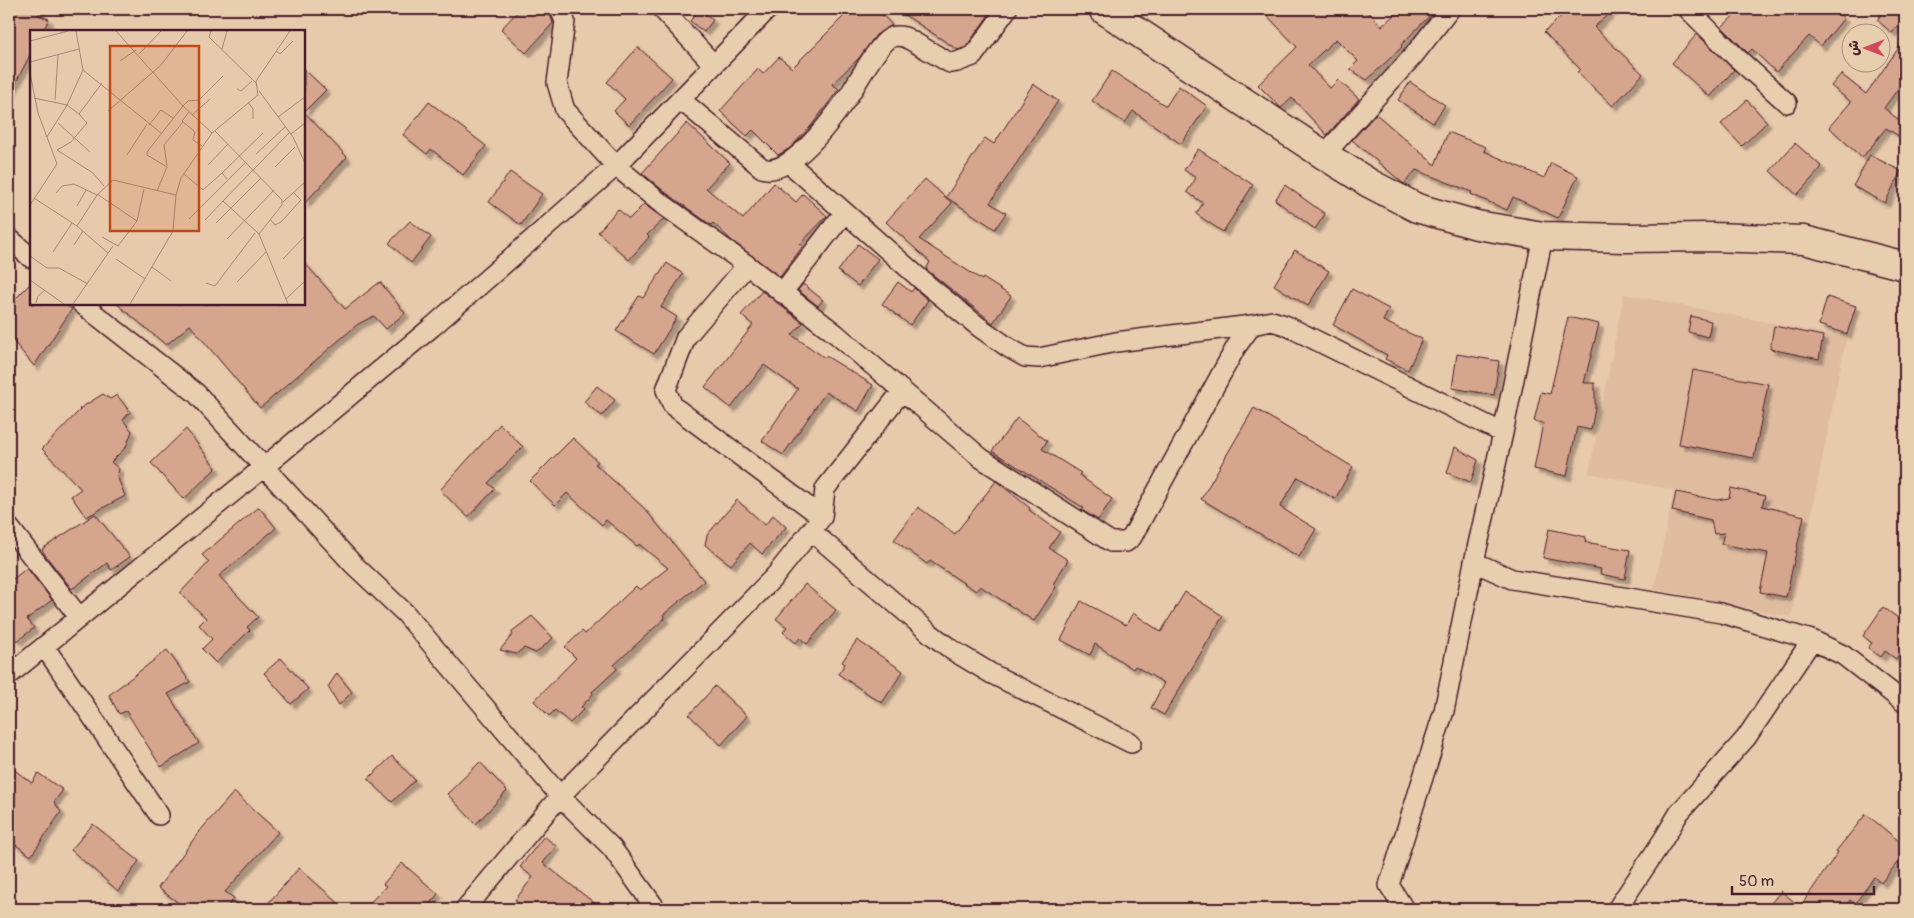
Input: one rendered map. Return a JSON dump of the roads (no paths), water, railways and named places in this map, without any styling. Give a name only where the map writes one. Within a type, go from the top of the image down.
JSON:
[{"type":"street","points":[[560,9],[565,21],[557,82],[565,110],[616,166],[658,201],[747,265],[836,334],[981,458],[1111,542],[1126,542],[1132,537],[1236,347],[1252,325]]},
{"type":"street","points":[[662,9],[714,66]]},
{"type":"street","points":[[9,675],[432,327],[616,166],[768,9]]},
{"type":"street","points":[[681,100],[762,168],[768,170],[776,169],[789,163],[823,129],[845,102],[875,54],[891,37],[905,37],[950,63],[957,62],[973,56],[1006,9]]},
{"type":"street","points":[[1103,9],[1324,155],[1369,183],[1417,208],[1476,225],[1543,236],[1625,238],[1712,237],[1804,240],[1905,266]]},
{"type":"street","points":[[1324,155],[1414,54],[1450,9]]},
{"type":"street","points":[[1688,9],[1736,58],[1787,103]]},
{"type":"street","points":[[789,163],[844,213],[979,327],[1025,357],[1039,358],[1116,342],[1272,322],[1285,325],[1503,433]]},
{"type":"street","points":[[782,293],[844,213]]},
{"type":"street","points":[[1404,909],[1389,885],[1444,711],[1543,236]]},
{"type":"street","points":[[9,238],[30,257]]},
{"type":"street","points":[[747,265],[686,337],[666,390],[673,406],[816,524],[931,634],[952,650],[992,674],[1131,743]]},
{"type":"street","points":[[83,305],[196,393],[353,564],[404,613],[446,659],[484,708],[560,796],[612,848],[656,909]]},
{"type":"street","points":[[465,909],[560,796],[775,576],[816,524],[825,489],[902,391]]},
{"type":"street","points":[[9,527],[79,617]]},
{"type":"street","points":[[1474,562],[1512,578],[1720,613],[1812,640],[1843,655],[1905,702]]},
{"type":"street","points":[[1617,909],[1679,813],[1746,738],[1812,640]]},
{"type":"street","points":[[44,646],[159,814]]}]
